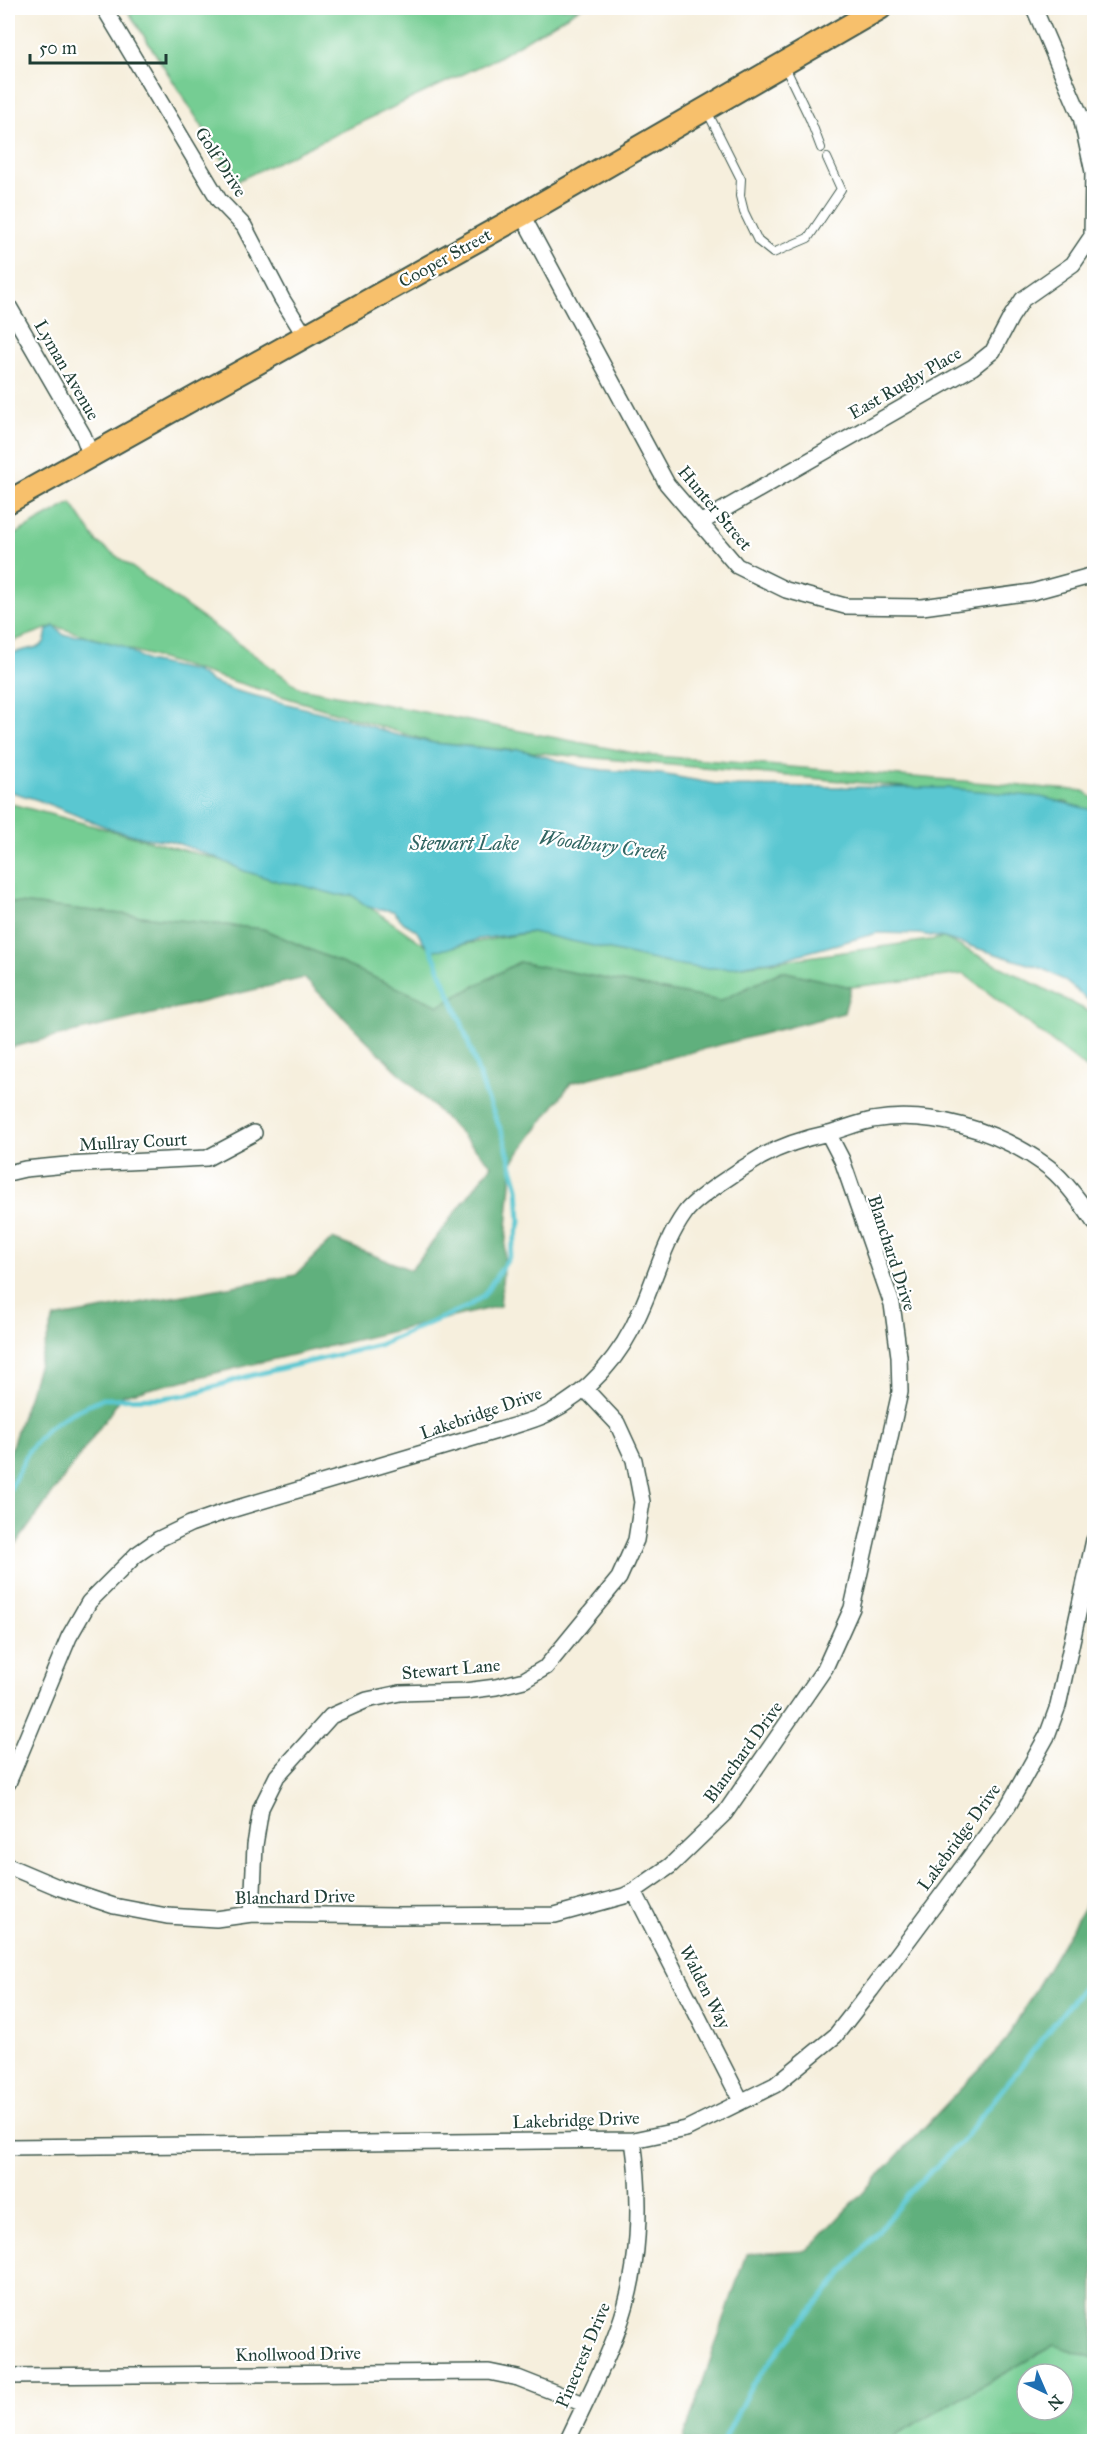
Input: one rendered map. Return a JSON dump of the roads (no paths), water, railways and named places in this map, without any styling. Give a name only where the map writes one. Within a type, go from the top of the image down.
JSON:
[{"type":"main road","name":"Cooper Street","points":[[8,502],[522,215],[880,8]]},
{"type":"street","name":"Golf Drive","points":[[104,8],[219,201],[244,226],[282,299],[305,336]]},
{"type":"street","points":[[1034,8],[1081,117],[1093,172],[1093,236]]},
{"type":"street","name":"Hunter Street","points":[[522,215],[667,484],[738,566],[786,590],[845,606],[922,607],[1032,592],[1095,575]]},
{"type":"street","name":"East Rugby Place","points":[[700,522],[973,366],[993,351],[1023,299],[1073,264],[1093,236]]},
{"type":"street","name":"Lyman Avenue","points":[[8,304],[83,435],[91,456]]},
{"type":"street","name":"Lakebridge Drive","points":[[8,1783],[69,1637],[89,1602],[136,1555],[159,1539],[190,1524],[224,1512],[410,1458],[545,1415],[585,1389],[620,1350],[640,1313],[656,1271],[686,1212],[744,1167],[784,1145],[873,1120],[916,1118],[963,1126],[1005,1141],[1046,1165],[1082,1204],[1095,1222]]},
{"type":"street","name":"Mullray Court","points":[[8,1173],[66,1165],[207,1158],[254,1132]]},
{"type":"street","name":"Blanchard Drive","points":[[8,1866],[60,1888],[114,1906],[177,1917],[216,1919],[252,1914],[555,1915],[613,1900],[634,1891],[670,1866],[725,1813],[825,1668],[852,1608],[900,1392],[900,1356],[892,1304],[842,1160],[828,1133]]},
{"type":"street","name":"Stewart Lane","points":[[252,1914],[255,1845],[261,1808],[277,1776],[331,1716],[367,1700],[400,1693],[465,1691],[524,1680],[546,1667],[619,1578],[636,1540],[642,1502],[634,1460],[617,1424],[585,1389]]},
{"type":"street","name":"Lakebridge Drive","points":[[8,2147],[633,2140],[686,2129],[775,2085],[835,2037],[1008,1806],[1047,1736],[1058,1706],[1095,1540]]},
{"type":"street","name":"Walden Way","points":[[634,1891],[741,2101]]},
{"type":"street","name":"Pinecrest Drive","points":[[567,2442],[618,2330],[628,2296],[634,2261],[639,2201],[633,2140]]},
{"type":"street","name":"Knollwood Drive","points":[[8,2376],[489,2372],[518,2378],[584,2404]]},
{"type":"lane","points":[[783,64],[810,119],[821,148]]},
{"type":"lane","points":[[706,108],[741,179],[740,196],[744,212],[758,241],[772,254],[808,238],[841,189],[826,158]]},
{"type":"water","name":"Stewart Lake","points":[[54,626],[64,635],[83,636],[123,646],[147,661],[195,671],[212,682],[236,691],[434,743],[511,751],[518,749],[582,767],[661,774],[727,786],[948,788],[1041,797],[1094,811],[1094,1005],[1065,981],[1044,969],[944,938],[919,934],[877,933],[787,958],[728,968],[701,968],[667,963],[532,932],[479,939],[446,949],[432,950],[424,943],[416,930],[404,923],[393,911],[368,907],[352,895],[337,895],[297,884],[280,882],[244,871],[215,857],[171,841],[145,838],[111,829],[38,800],[8,791],[8,654],[41,646],[45,641],[47,630]]},
{"type":"waterway","points":[[8,1493],[29,1450],[47,1429],[66,1416],[101,1399],[164,1398],[190,1394],[249,1376],[379,1345],[469,1306],[484,1295],[508,1259],[517,1233],[520,1222],[518,1188],[503,1135],[487,1098],[462,1024],[429,944]]},
{"type":"waterway","points":[[723,2442],[751,2386],[913,2189],[961,2142],[1094,1973]]},
{"type":"water label","name":"Woodbury Creek","points":[[603,845]]}]
